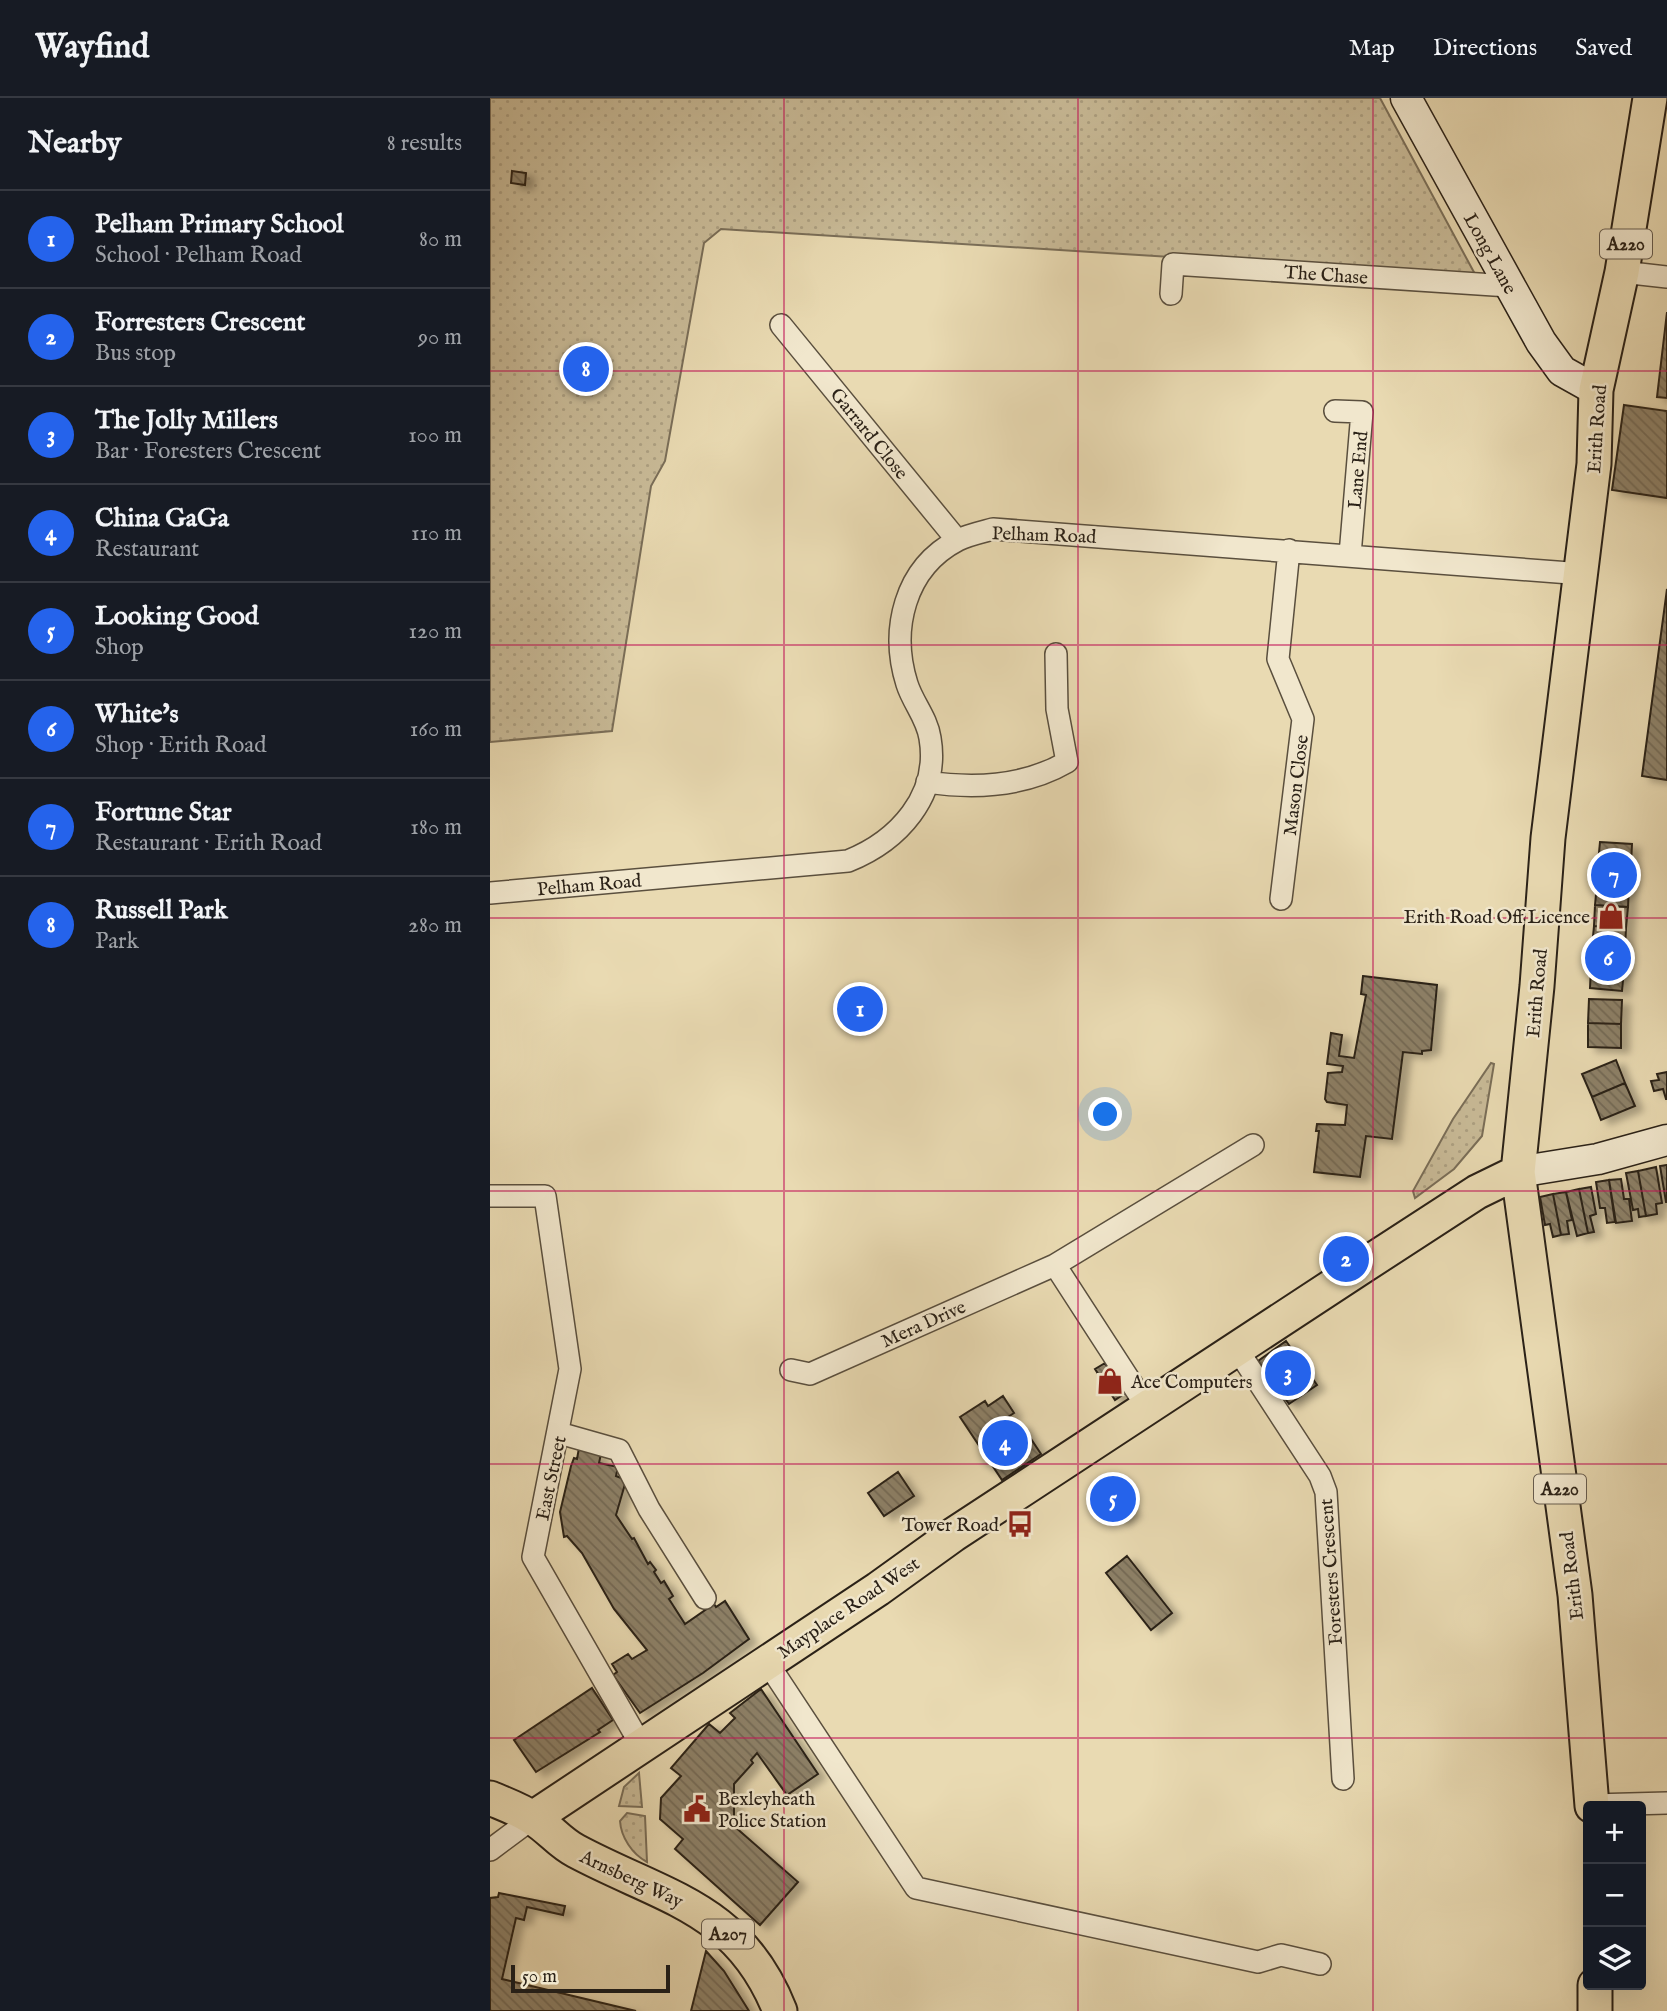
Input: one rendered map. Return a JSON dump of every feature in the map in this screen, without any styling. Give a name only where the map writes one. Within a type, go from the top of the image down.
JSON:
[{"type":"main road","name":"Erith Road","points":[[1592,1801],[1575,1595],[1518,1172],[1537,986],[1548,838],[1583,574],[1594,464],[1596,390],[1622,272],[1650,98]]},
{"type":"main road","name":"Mayplace Road West","points":[[533,1818],[639,1740],[767,1662],[1477,1192],[1518,1172]]},
{"type":"main road","name":"Arnsberg Way","points":[[490,1798],[533,1818],[570,1848],[622,1875],[687,1902],[722,1928],[756,1965],[771,1988],[780,2011]]},
{"type":"main road","points":[[1595,1990],[1595,2011]]},
{"type":"street","name":"Long Lane","points":[[1406,98],[1541,342],[1562,371],[1596,390]]},
{"type":"street","name":"The Chase","points":[[1171,294],[1173,264],[1509,286]]},
{"type":"street","points":[[1622,272],[1667,277]]},
{"type":"street","name":"Garrard Close","points":[[781,325],[957,540]]},
{"type":"street","name":"Lane End","points":[[1335,411],[1362,412],[1350,555]]},
{"type":"street","name":"Pelham Road","points":[[490,892],[848,861],[870,852],[893,836],[914,812],[927,782],[930,738],[925,719],[908,687],[899,656],[898,630],[911,587],[930,561],[957,540],[993,529],[1583,574]]},
{"type":"street","name":"Mason Close","points":[[1281,899],[1303,719],[1278,659],[1289,550]]},
{"type":"street","points":[[927,782],[960,787],[994,785],[1047,774],[1067,762],[1057,709],[1056,654]]},
{"type":"street","points":[[1518,1172],[1598,1159],[1667,1140]]},
{"type":"street","name":"Mera Drive","points":[[791,1370],[810,1374],[1055,1265],[1253,1145]]},
{"type":"street","name":"East Street","points":[[490,1196],[545,1196],[570,1369],[533,1557],[639,1740]]},
{"type":"street","points":[[1055,1265],[1147,1408]]},
{"type":"street","name":"Foresters Crescent","points":[[1237,1349],[1320,1476],[1326,1492],[1343,1779]]},
{"type":"street","points":[[559,1433],[619,1450],[649,1509],[705,1598]]},
{"type":"street","points":[[767,1662],[916,1888],[1258,1962],[1281,1955],[1320,1964]]},
{"type":"street","points":[[1646,1804],[1667,1803]]},
{"type":"street","points":[[490,1849],[533,1818]]},
{"type":"shaded area","points":[[490,98],[1380,98],[1476,276],[721,229],[704,243],[665,461],[651,486],[612,731],[490,742]]},
{"type":"shaded area","points":[[1491,1063],[1494,1064],[1482,1136],[1454,1169],[1415,1198],[1413,1191],[1453,1119]]},
{"type":"shaded area","points":[[639,1773],[642,1807],[619,1806],[624,1787]]},
{"type":"shaded area","points":[[627,1813],[645,1816],[647,1862],[632,1850],[625,1839],[620,1821]]},
{"type":"building","points":[[512,171],[526,173],[525,185],[511,183]]},
{"type":"building","points":[[1667,312],[1667,398],[1657,397]]},
{"type":"building","points":[[1624,405],[1667,411],[1667,498],[1612,490]]},
{"type":"building","points":[[1667,589],[1667,780],[1642,776]]},
{"type":"building","points":[[1600,842],[1632,844],[1631,865],[1598,863]]},
{"type":"building","points":[[1598,863],[1631,865],[1629,886],[1597,884]]},
{"type":"building","points":[[1597,884],[1629,886],[1628,907],[1595,905]]},
{"type":"building","name":"Erith Road Off Licence","points":[[1595,905],[1628,907],[1626,928],[1594,926]]},
{"type":"building","points":[[1594,926],[1626,928],[1625,949],[1592,947]]},
{"type":"building","points":[[1592,947],[1625,949],[1624,970],[1591,968]]},
{"type":"building","points":[[1591,968],[1624,970],[1622,991],[1590,988]]},
{"type":"building","points":[[1363,976],[1437,985],[1431,1050],[1422,1051],[1422,1054],[1403,1052],[1392,1139],[1366,1136],[1360,1177],[1314,1172],[1319,1131],[1316,1131],[1317,1124],[1345,1125],[1347,1105],[1327,1102],[1325,1099],[1328,1073],[1342,1072],[1343,1066],[1327,1064],[1331,1033],[1342,1035],[1339,1056],[1354,1058],[1366,995],[1361,994]]},
{"type":"building","points":[[1589,999],[1622,1000],[1621,1024],[1588,1023]]},
{"type":"building","points":[[1588,1023],[1621,1024],[1621,1048],[1588,1047]]},
{"type":"building","points":[[1616,1060],[1625,1083],[1592,1097],[1582,1074]]},
{"type":"building","points":[[1667,1072],[1666,1099],[1663,1089],[1654,1091],[1651,1081],[1659,1080],[1657,1074]]},
{"type":"building","points":[[1625,1083],[1635,1106],[1601,1120],[1592,1097]]},
{"type":"building","points":[[1667,1165],[1667,1202],[1666,1202],[1660,1166]]},
{"type":"building","points":[[1656,1167],[1662,1203],[1656,1204],[1657,1214],[1646,1216],[1638,1171]]},
{"type":"building","points":[[1638,1171],[1646,1216],[1639,1217],[1638,1209],[1633,1210],[1626,1173]]},
{"type":"building","points":[[1621,1179],[1624,1199],[1629,1199],[1632,1221],[1616,1223],[1609,1180]]},
{"type":"building","points":[[1609,1180],[1615,1222],[1607,1223],[1605,1208],[1600,1208],[1596,1182]]},
{"type":"building","points":[[1591,1187],[1596,1214],[1590,1216],[1594,1232],[1588,1233],[1579,1189]]},
{"type":"building","points":[[1579,1189],[1588,1233],[1577,1236],[1566,1192]]},
{"type":"building","points":[[1566,1192],[1572,1220],[1567,1221],[1569,1234],[1561,1235],[1553,1194]]},
{"type":"building","points":[[1553,1194],[1561,1235],[1553,1237],[1550,1224],[1545,1225],[1540,1197]]},
{"type":"building","points":[[1286,1341],[1317,1385],[1289,1404],[1258,1361]]},
{"type":"building","name":"Ace Computers","points":[[1105,1363],[1124,1394],[1115,1400],[1095,1369]]},
{"type":"building","points":[[1003,1396],[1014,1413],[1002,1421],[1010,1432],[1021,1424],[1041,1454],[1002,1480],[960,1417],[985,1401],[988,1406]]},
{"type":"building","points":[[579,1448],[601,1454],[599,1463],[618,1467],[616,1476],[624,1479],[625,1484],[616,1515],[632,1539],[634,1538],[648,1564],[650,1562],[656,1570],[654,1572],[661,1583],[664,1581],[673,1596],[669,1599],[685,1624],[714,1604],[716,1607],[725,1601],[749,1639],[703,1673],[640,1713],[613,1675],[617,1672],[612,1664],[628,1654],[632,1659],[647,1650],[614,1609],[582,1553],[567,1536],[564,1537],[560,1512],[571,1466],[574,1458],[577,1459]]},
{"type":"building","points":[[898,1472],[914,1496],[884,1516],[868,1493]]},
{"type":"building","points":[[1105,1477],[1133,1512],[1121,1521],[1093,1486]]},
{"type":"building","points":[[1127,1556],[1172,1613],[1151,1630],[1106,1573]]},
{"type":"building","points":[[592,1688],[613,1720],[598,1730],[600,1732],[536,1772],[514,1740]]},
{"type":"building","name":"Bexleyheath Police Station","points":[[761,1689],[818,1774],[787,1795],[757,1753],[751,1760],[753,1763],[734,1784],[734,1826],[798,1882],[760,1925],[675,1849],[683,1839],[660,1819],[661,1798],[681,1776],[671,1768],[709,1724],[720,1733],[735,1718],[730,1713]]},
{"type":"building","points":[[499,1893],[565,1906],[563,1915],[527,1907],[524,1920],[516,1918],[502,1979],[636,2011],[490,2011],[490,1898],[498,1897]]},
{"type":"building","points":[[706,1951],[724,1971],[749,2011],[691,2011]]},
{"type":"place","name":"Russell Park","points":[[586,369]]},
{"type":"place","name":"Fortune Star","points":[[1614,875]]},
{"type":"place","name":"Erith Road Off Licence","points":[[1611,916]]},
{"type":"place","name":"White's","points":[[1608,958]]},
{"type":"place","name":"Pelham Primary School","points":[[860,1009]]},
{"type":"place","name":"Forresters Crescent","points":[[1346,1259]]},
{"type":"place","name":"The Jolly Millers","points":[[1288,1373]]},
{"type":"place","name":"Ace Computers","points":[[1110,1381]]},
{"type":"place","name":"China GaGa","points":[[1005,1443]]},
{"type":"place","name":"Looking Good","points":[[1113,1499]]},
{"type":"place","name":"Tower Road","points":[[1020,1524]]},
{"type":"place","name":"Bexleyheath Police Station","points":[[697,1809]]}]
